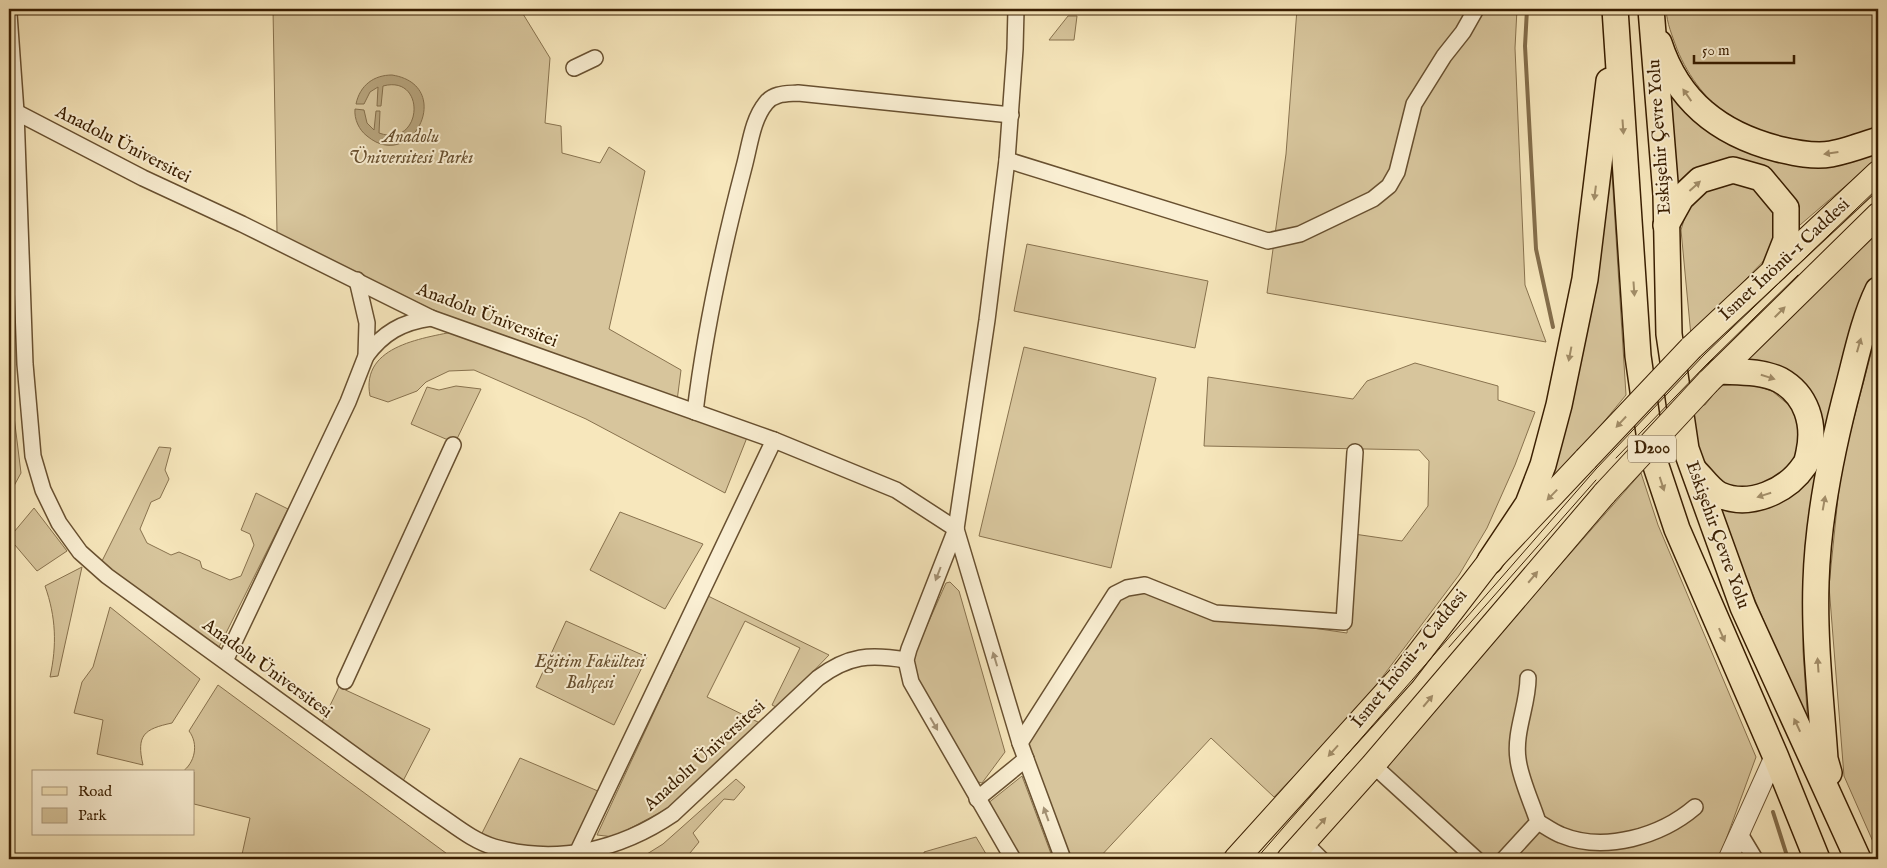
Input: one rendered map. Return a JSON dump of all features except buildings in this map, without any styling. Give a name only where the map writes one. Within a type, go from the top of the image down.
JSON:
[{"type":"highway","points":[[1652,15],[1666,64],[1694,104],[1725,130],[1759,144],[1797,153],[1830,154],[1878,140]]},
{"type":"highway","name":"Eskişehir Çevre Yolu","points":[[1652,15],[1666,225],[1669,334],[1686,449],[1743,607],[1858,859]]},
{"type":"highway","points":[[1490,560],[1528,504],[1543,465],[1559,405],[1585,279],[1615,16]]},
{"type":"highway","name":"Eskişehir Çevre Yolu","points":[[1615,16],[1638,356],[1652,454],[1676,529],[1775,755],[1817,859]]},
{"type":"highway","points":[[1666,225],[1681,198],[1700,180],[1733,170],[1761,178],[1786,208],[1786,240],[1775,268]]},
{"type":"highway","points":[[1847,833],[1825,759],[1816,638],[1816,580],[1822,510],[1839,420],[1860,342],[1878,290]]},
{"type":"highway","points":[[1693,469],[1720,494],[1740,498],[1763,497],[1787,484],[1806,465],[1812,438],[1810,415],[1794,392],[1779,380],[1755,373],[1714,377]]},
{"type":"main road","name":"İsmet İnönü-1 Caddesi","points":[[1586,459],[1691,348],[1878,172]]},
{"type":"main road","name":"İsmet İnönü-1 Caddesi","points":[[1373,765],[1604,493],[1714,377],[1878,215]]},
{"type":"main road","name":"İsmet İnönü-2 Caddesi","points":[[1236,859],[1403,674],[1490,560],[1586,459]]},
{"type":"main road","points":[[1296,851],[1373,765]]},
{"type":"street","points":[[1013,859],[911,682],[906,660],[956,529],[987,320],[1007,160],[1016,49],[1016,9]]},
{"type":"street","points":[[1007,160],[1268,241],[1300,234],[1373,199],[1389,186],[1397,172],[1414,104],[1444,56],[1463,32],[1476,9]]},
{"type":"street","name":"Anadolu Üniversitesi","points":[[9,14],[16,112],[25,364],[33,456],[43,490],[59,523],[92,564],[406,792],[478,842],[524,853],[556,855],[577,853],[625,841],[646,831],[673,814],[818,678],[832,668],[864,656],[882,656],[906,660]]},
{"type":"street","points":[[574,68],[595,58]]},
{"type":"street","points":[[695,412],[700,368],[740,184],[757,116],[768,101],[780,94],[798,93],[1011,116]]},
{"type":"street","name":"Anadolu Üniversitei","points":[[16,112],[143,178],[358,280],[431,318],[774,440],[896,490],[956,529]]},
{"type":"street","points":[[358,280],[366,323],[366,356]]},
{"type":"street","points":[[225,661],[348,402],[366,356],[375,343],[401,325],[431,318]]},
{"type":"street","points":[[577,853],[774,440]]},
{"type":"street","points":[[344,681],[453,445]]},
{"type":"street","points":[[1020,743],[1115,594],[1127,588],[1139,585],[1152,586],[1214,612],[1344,622],[1355,452]]},
{"type":"street","points":[[956,529],[1020,743],[1063,859]]},
{"type":"street","points":[[1528,678],[1528,693],[1518,738],[1518,760],[1538,822],[1561,836],[1576,839],[1597,842],[1634,839],[1672,824],[1695,807]]},
{"type":"street","points":[[1728,859],[1775,755]]},
{"type":"street","points":[[977,799],[1026,759]]},
{"type":"street","points":[[1373,765],[1476,859]]},
{"type":"street","points":[[1504,859],[1538,822]]},
{"type":"street","points":[[1740,834],[1755,859]]},
{"type":"street","points":[[1296,851],[1322,859]]},
{"type":"green space","name":"Anadolu Üniversitesi Parkı","points":[[273,9],[520,9],[550,58],[545,123],[561,126],[562,153],[600,163],[609,147],[645,171],[609,329],[681,370],[677,401],[430,312],[277,233]]},
{"type":"green space","points":[[1297,9],[1517,9],[1515,48],[1525,285],[1546,342],[1267,293],[1286,154]]},
{"type":"green space","points":[[1666,9],[1878,9],[1878,129],[1826,145],[1796,144],[1773,140],[1752,131],[1733,120],[1700,89],[1687,70],[1677,49]]},
{"type":"green space","points":[[1068,16],[1077,16],[1074,40],[1049,40]]},
{"type":"green space","points":[[1668,87],[1717,132],[1878,151],[1878,158],[1793,231],[1746,167],[1673,197]]},
{"type":"green space","points":[[1611,158],[1626,395],[1540,499]]},
{"type":"green space","points":[[1752,180],[1778,211],[1776,248],[1691,336],[1681,230],[1689,203],[1705,187]]},
{"type":"green space","points":[[1878,227],[1878,278],[1833,421],[1805,546],[1803,651],[1808,726],[1714,502],[1801,480],[1807,400],[1738,366]]},
{"type":"green space","points":[[1027,244],[1208,281],[1195,348],[1014,311]]},
{"type":"green space","points":[[1878,327],[1878,853],[1844,776],[1829,586],[1841,468]]},
{"type":"green space","points":[[462,330],[748,435],[725,493],[586,419],[474,370],[449,371],[426,382],[417,391],[388,402],[370,396],[370,379],[375,365],[385,354],[399,346],[414,341]]},
{"type":"green space","points":[[1024,347],[1156,378],[1111,568],[979,536]]},
{"type":"green space","points":[[1415,363],[1498,386],[1498,400],[1535,412],[1515,465],[1487,528],[1459,575],[1359,708],[1274,797],[1211,738],[1098,859],[1070,859],[1027,744],[1117,601],[1137,591],[1151,592],[1183,609],[1347,633],[1354,534],[1402,541],[1428,506],[1429,461],[1419,450],[1204,446],[1208,377],[1353,399],[1367,381]]},
{"type":"green space","points":[[9,376],[21,473],[9,495]]},
{"type":"green space","points":[[1736,384],[1754,385],[1772,391],[1790,406],[1798,421],[1802,436],[1798,458],[1763,489],[1731,491],[1705,473],[1691,416],[1701,405],[1705,405],[1720,386]]},
{"type":"green space","points":[[456,386],[481,389],[455,443],[411,424],[427,387],[439,390]]},
{"type":"green space","points":[[159,447],[171,448],[165,470],[169,479],[160,498],[151,502],[140,529],[147,543],[171,555],[179,552],[200,561],[202,568],[230,580],[241,576],[254,545],[250,534],[241,530],[256,493],[288,509],[219,647],[101,563]]},
{"type":"green space","points":[[1641,473],[1658,525],[1756,757],[1720,856],[1718,859],[1485,859],[1384,766]]},
{"type":"green space","points":[[34,508],[67,551],[37,571],[9,538]]},
{"type":"green space","name":"Eğitim Fakültesi Bahçesi","points":[[620,512],[703,544],[665,609],[590,570]]},
{"type":"green space","points":[[82,567],[58,676],[50,677],[54,654],[54,631],[49,597],[45,586]]},
{"type":"green space","points":[[950,582],[959,591],[1005,752],[982,783],[971,780],[917,687],[912,659],[946,583]]},
{"type":"green space","points":[[708,596],[829,655],[778,708],[772,705],[800,648],[745,621],[707,697],[762,724],[670,807],[614,837],[597,835]]},
{"type":"green space","points":[[110,607],[200,679],[172,723],[155,728],[144,735],[141,747],[143,765],[97,754],[103,720],[74,713],[82,682],[93,667]]},
{"type":"green space","name":"Eğitim Fakültesi Bahçesi","points":[[566,621],[647,657],[614,725],[536,687]]},
{"type":"green space","points":[[218,685],[454,859],[241,859],[250,818],[195,804],[195,770],[184,770],[193,758],[195,747],[189,731]]},
{"type":"green space","points":[[339,687],[430,729],[403,781],[321,724]]},
{"type":"green space","points":[[520,758],[605,794],[577,853],[478,841]]},
{"type":"green space","points":[[1022,776],[1053,859],[1022,859],[987,804]]},
{"type":"green space","points":[[736,779],[745,787],[734,800],[724,799],[693,833],[699,842],[690,853],[696,859],[639,859],[663,844]]},
{"type":"green space","points":[[976,837],[989,859],[924,859],[924,852]]},
{"type":"shaded area","points":[[392,75],[411,82],[421,94],[424,109],[420,123],[412,136],[399,144],[384,145],[367,136],[362,131],[356,120],[355,109],[364,110],[367,123],[374,130],[376,111],[380,111],[379,133],[394,135],[404,131],[411,122],[414,111],[413,100],[407,91],[397,85],[383,86],[381,106],[377,106],[378,87],[370,92],[364,104],[356,104],[364,86],[379,77]]},
{"type":"waterway","points":[[1527,9],[1525,46],[1536,249],[1553,327]]},
{"type":"waterway","points":[[1773,812],[1788,859]]},
{"type":"tram line","points":[[1256,859],[1596,469],[1704,355],[1878,188]]},
{"type":"tram line","points":[[1616,458],[1706,365],[1798,275]]},
{"type":"tram line","points":[[1449,647],[1596,480]]}]
